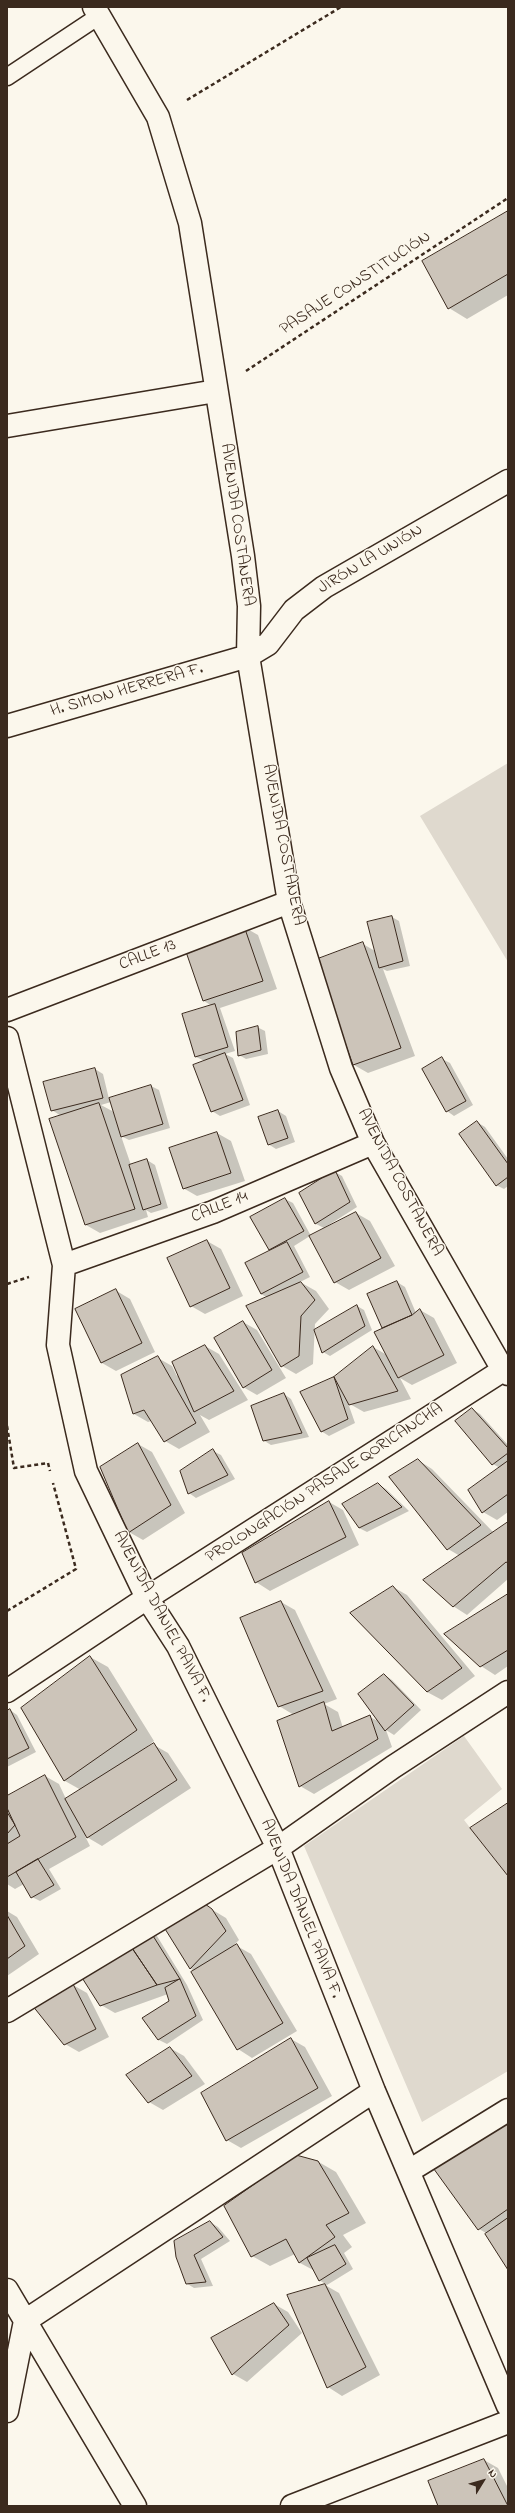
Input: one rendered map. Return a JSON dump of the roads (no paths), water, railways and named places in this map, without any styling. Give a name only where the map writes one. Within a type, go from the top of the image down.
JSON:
[{"type":"street","name":"AVENIDA COSTANERA","points":[[96,11],[158,117],[190,223],[243,556],[249,606],[248,656],[289,902],[341,1068],[373,1143],[506,1370]]},
{"type":"street","points":[[7,426],[216,391]]},
{"type":"street","name":"JIRÓN LA UNIÓN","points":[[248,656],[268,644],[294,610],[324,586],[508,481]]},
{"type":"street","name":"H. SIMON HERRERA F.","points":[[7,726],[248,656]]},
{"type":"street","name":"CALLE 13","points":[[7,1010],[289,902]]},
{"type":"street","name":"AVENIDA DANIEL PAIVA F.","points":[[7,1038],[64,1265],[58,1345],[86,1471],[147,1598],[178,1646],[278,1848],[374,2091],[410,2170],[508,2406]]},
{"type":"street","name":"CALLE 14","points":[[64,1265],[213,1212],[373,1143]]},
{"type":"street","name":"PROLONGACIÓN PASAJE QORICANCHA","points":[[7,1691],[147,1598],[506,1370]]},
{"type":"street","points":[[7,2011],[278,1848],[393,1767],[508,1692]]},
{"type":"street","points":[[7,2411],[25,2321],[374,2091]]},
{"type":"street","points":[[410,2170],[508,2110]]},
{"type":"street","points":[[7,2290],[135,2506]]},
{"type":"street","points":[[292,2506],[508,2422]]},
{"type":"lane","points":[[7,77],[96,11]]}]
